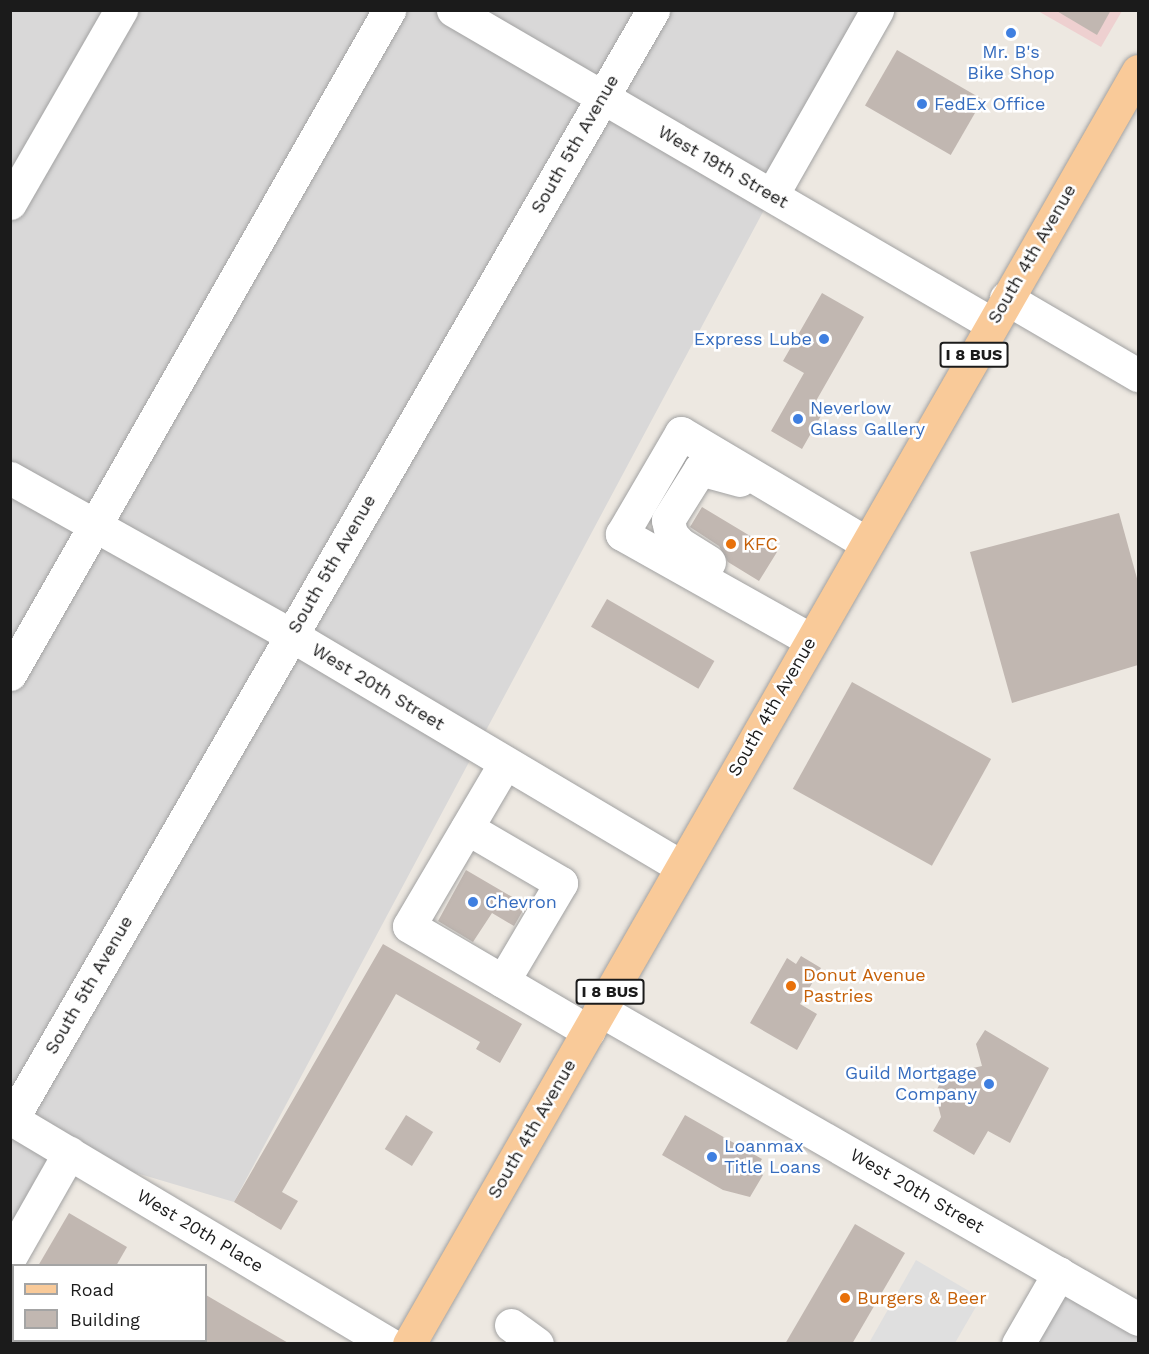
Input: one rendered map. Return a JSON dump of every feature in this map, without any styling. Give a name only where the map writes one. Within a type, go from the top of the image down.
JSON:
[{"type":"main road","name":"South 4th Avenue","points":[[409,1344],[1138,72]]},
{"type":"street","points":[[10,203],[122,10]]},
{"type":"street","points":[[10,674],[389,10]]},
{"type":"street","name":"West 19th Street","points":[[453,10],[772,195],[999,311],[1138,375]]},
{"type":"street","name":"South 5th Avenue","points":[[11,1118],[652,10]]},
{"type":"street","points":[[772,195],[877,10]]},
{"type":"street","points":[[811,640],[622,534],[681,433],[866,543]]},
{"type":"street","points":[[756,609],[743,582],[681,544],[671,534],[668,520],[700,469],[731,481],[763,480]]},
{"type":"street","name":"West 20th Street","points":[[10,478],[291,635],[681,867]]},
{"type":"street","points":[[503,981],[561,883],[467,828],[505,763]]},
{"type":"street","name":"West 20th Street","points":[[467,828],[410,926],[503,981],[594,1020],[1059,1273],[1138,1319]]},
{"type":"street","name":"West 20th Place","points":[[11,1118],[389,1344]]},
{"type":"street","points":[[10,1257],[69,1153]]},
{"type":"street","points":[[1018,1344],[1059,1273]]},
{"type":"shaded area","points":[[11,11],[879,11],[772,195],[234,1202],[69,1153],[11,1257]]},
{"type":"shaded area","points":[[1038,11],[1122,11],[1101,47]]},
{"type":"shaded area","points":[[916,1260],[981,1298],[955,1343],[869,1343]]},
{"type":"shaded area","points":[[1059,1273],[1138,1320],[1138,1343],[1019,1344]]},
{"type":"building","points":[[1055,10],[1111,10],[1097,35]]},
{"type":"building","points":[[897,50],[983,100],[951,155],[865,105]]},
{"type":"building","name":"Express Lube","points":[[822,293],[864,317],[816,401],[826,407],[802,449],[771,431],[804,373],[783,361]]},
{"type":"building","name":"KFC","points":[[702,507],[777,552],[759,581],[728,562],[719,546],[690,527]]},
{"type":"building","points":[[1119,513],[1138,582],[1138,665],[1012,703],[970,552]]},
{"type":"building","points":[[607,599],[714,661],[698,689],[591,627]]},
{"type":"building","points":[[852,682],[991,759],[932,866],[793,789]]},
{"type":"building","name":"Chevron","points":[[466,870],[526,905],[514,926],[492,913],[473,942],[438,921]]},
{"type":"building","points":[[383,944],[522,1024],[500,1063],[476,1049],[480,1042],[396,994],[282,1192],[298,1201],[281,1230],[234,1202]]},
{"type":"building","name":"Donut Avenue Pastries","points":[[801,956],[821,968],[800,1004],[817,1014],[797,1050],[750,1023],[787,958],[796,964]]},
{"type":"building","name":"Guild Mortgage Company","points":[[985,1030],[1049,1068],[1010,1143],[988,1131],[974,1155],[933,1131],[941,1117],[935,1093],[945,1074],[982,1066],[976,1044]]},
{"type":"building","points":[[406,1115],[433,1132],[412,1166],[385,1149]]},
{"type":"building","name":"Loanmax Title Loans","points":[[685,1115],[762,1159],[755,1170],[763,1175],[750,1197],[723,1190],[662,1155]]},
{"type":"building","points":[[69,1213],[127,1247],[117,1264],[39,1264]]},
{"type":"building","name":"Burgers & Beer","points":[[855,1224],[905,1253],[852,1344],[785,1344]]},
{"type":"building","points":[[207,1296],[290,1344],[206,1344]]},
{"type":"place","name":"Mr. B's Bike Shop","points":[[1011,33]]},
{"type":"place","name":"FedEx Office","points":[[922,104]]},
{"type":"place","name":"Express Lube","points":[[824,339]]},
{"type":"place","name":"Neverlow Glass Gallery","points":[[798,419]]},
{"type":"place","name":"KFC","points":[[731,544]]},
{"type":"place","name":"Chevron","points":[[473,902]]},
{"type":"place","name":"Donut Avenue Pastries","points":[[791,986]]},
{"type":"place","name":"Guild Mortgage Company","points":[[989,1084]]},
{"type":"place","name":"Loanmax Title Loans","points":[[712,1157]]},
{"type":"place","name":"Burgers & Beer","points":[[845,1298]]}]
